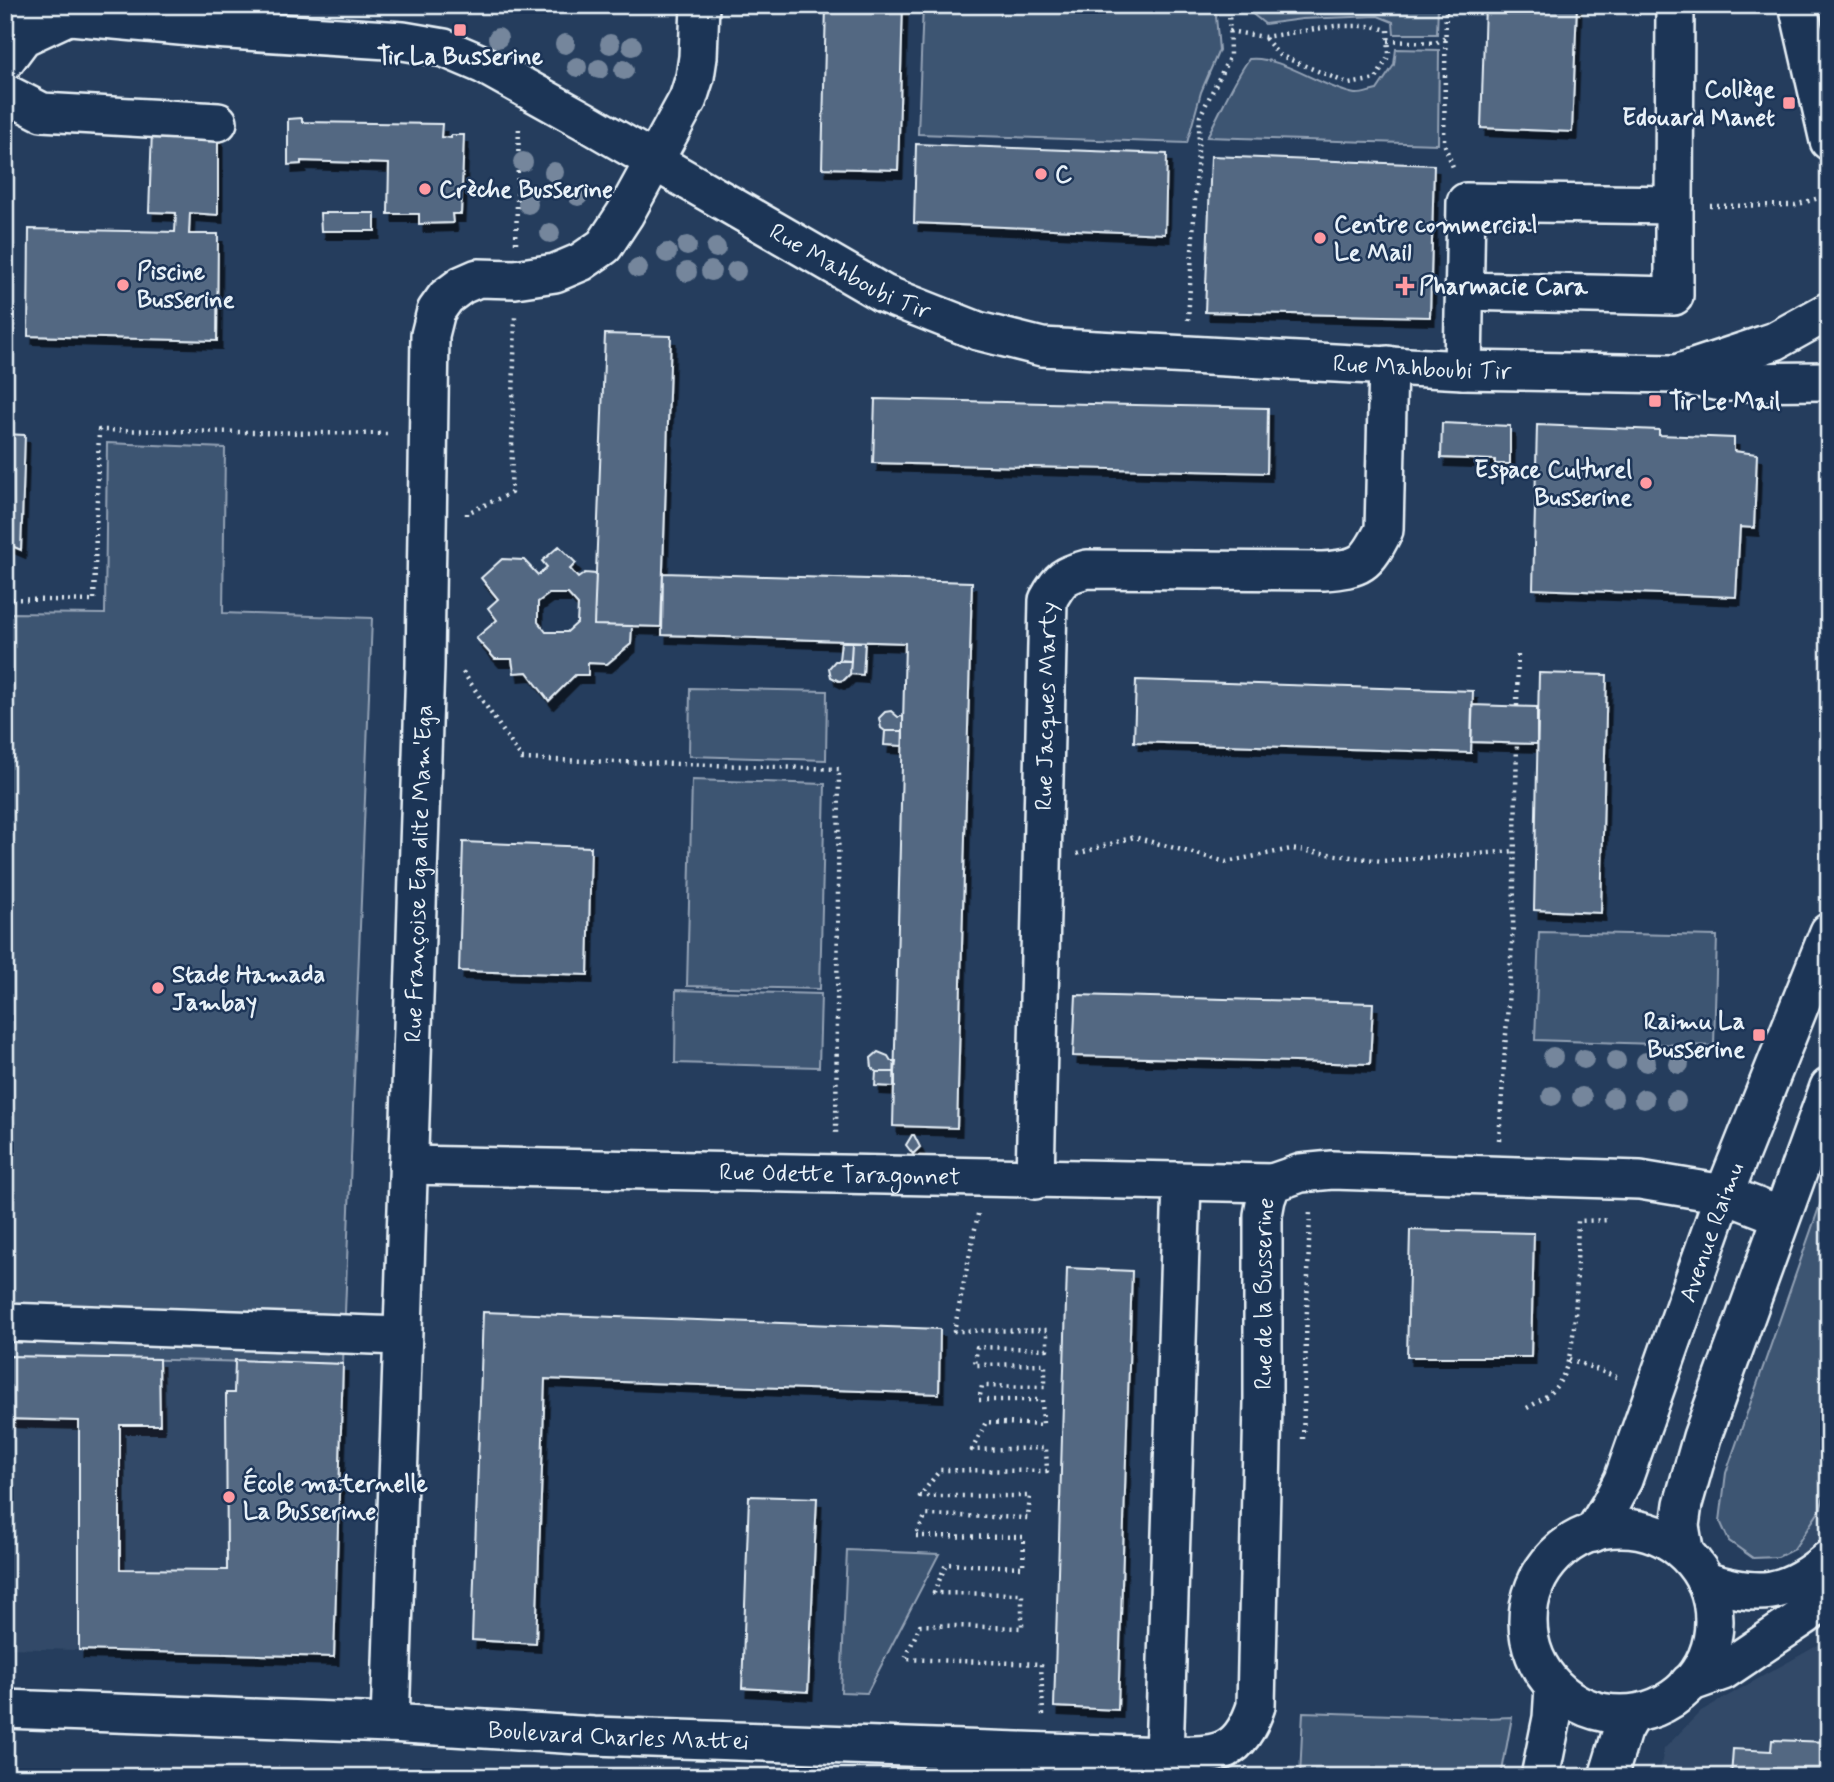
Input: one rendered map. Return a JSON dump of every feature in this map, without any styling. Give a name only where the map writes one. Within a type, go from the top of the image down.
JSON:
[{"type":"street","name":"Rue Françoise Ega dite Mam'Ega","points":[[390,1723],[424,678],[430,335],[436,311],[446,297],[461,285],[478,278],[515,279],[555,273],[581,262],[604,246],[625,214],[684,108],[695,77],[700,5]]},
{"type":"street","points":[[1465,291],[1674,296],[1675,5]]},
{"type":"street","points":[[1798,5],[1829,141]]},
{"type":"street","name":"Rue Mahboubi Tir","points":[[5,10],[214,29],[403,41],[444,48],[484,65],[654,160],[884,294],[978,331],[1042,347],[1463,370],[1674,374],[1721,382],[1829,381]]},
{"type":"street","points":[[5,61],[23,37],[69,16]]},
{"type":"street","points":[[5,93],[42,112],[218,122]]},
{"type":"street","points":[[1463,370],[1466,202],[1674,205]]},
{"type":"street","name":"Rue Mahboubi Tir","points":[[1674,374],[1775,341],[1829,311]]},
{"type":"street","name":"Rue Jacques Marty","points":[[1035,1180],[1048,600],[1056,584],[1066,574],[1087,569],[1351,569],[1371,554],[1384,530],[1388,365]]},
{"type":"street","name":"Avenue Raimu","points":[[1592,1533],[1623,1480],[1724,1194],[1829,932]]},
{"type":"street","points":[[1684,1549],[1680,1526],[1683,1504],[1702,1437],[1829,1087]]},
{"type":"street","name":"Rue Odette Taragonnet","points":[[408,1165],[1272,1183]]},
{"type":"street","name":"Rue de la Busserine","points":[[1231,1762],[1248,1730],[1256,1706],[1264,1402],[1263,1215],[1272,1183],[1301,1173],[1332,1170],[1640,1180],[1724,1194],[1780,1216]]},
{"type":"street","points":[[1164,1756],[1182,1182]]},
{"type":"street","points":[[5,1322],[402,1336]]},
{"type":"street","points":[[1618,1529],[1658,1536],[1684,1549],[1705,1581],[1712,1608],[1713,1630],[1706,1657],[1689,1683],[1672,1698],[1631,1715],[1607,1713],[1577,1703],[1554,1687],[1538,1666],[1528,1626],[1529,1606],[1537,1581],[1550,1559],[1568,1542],[1592,1533],[1618,1529]]},
{"type":"street","points":[[1705,1581],[1756,1593],[1781,1589],[1817,1569],[1829,1559]]},
{"type":"street","points":[[1689,1683],[1723,1671],[1806,1615],[1829,1592]]},
{"type":"street","points":[[1540,1777],[1552,1718],[1554,1687]]},
{"type":"street","name":"Boulevard Charles Mattei","points":[[5,1709],[390,1723],[594,1736],[1164,1756],[1209,1755],[1231,1762]]},
{"type":"street","points":[[1608,1777],[1622,1731],[1631,1715]]},
{"type":"path","points":[[1186,355],[1200,116],[1230,56],[1229,5]]},
{"type":"path","points":[[1446,5],[1444,143],[1466,202]]},
{"type":"path","points":[[1229,31],[1264,37],[1335,26],[1372,26],[1388,30],[1389,55],[1376,79],[1349,83],[1279,55],[1264,37]]},
{"type":"path","points":[[1388,41],[1436,43],[1446,37]]},
{"type":"path","points":[[467,526],[467,513],[511,493],[519,118]]},
{"type":"path","points":[[1723,206],[1795,205],[1829,195]]},
{"type":"path","points":[[5,599],[94,601],[99,430],[427,434]]},
{"type":"path","points":[[1517,706],[1518,650]]},
{"type":"path","points":[[461,681],[461,670],[522,760],[839,769],[836,1175]]},
{"type":"path","points":[[1498,1145],[1516,851],[1517,743]]},
{"type":"path","points":[[1043,853],[1074,855],[1134,837],[1226,862],[1291,849],[1382,861],[1516,851]]},
{"type":"path","points":[[979,1178],[978,1217],[954,1331],[1047,1330],[1047,1349],[977,1347],[975,1366],[1045,1364],[1045,1387],[982,1386],[979,1400],[1042,1400],[1043,1425],[986,1422],[972,1450],[1046,1448],[1047,1471],[940,1470],[920,1496],[1030,1496],[1028,1518],[926,1515],[915,1536],[1024,1537],[1023,1567],[946,1564],[934,1593],[1022,1594],[1022,1628],[920,1625],[905,1659],[1041,1664],[1045,1752]]},
{"type":"path","points":[[1303,1445],[1310,1210],[1324,1210]]},
{"type":"path","points":[[1527,1408],[1546,1398],[1560,1380],[1569,1359],[1573,1337],[1578,1222],[1616,1219]]},
{"type":"path","points":[[1569,1359],[1630,1382]]},
{"type":"shaded area","points":[[923,5],[1215,5],[1219,50],[1201,92],[1187,143],[918,134]]},
{"type":"shaded area","points":[[1249,5],[1438,5],[1437,34],[1394,34],[1393,22],[1378,16],[1302,19],[1265,24],[1250,12]]},
{"type":"shaded area","points":[[1396,49],[1439,50],[1438,144],[1207,137],[1249,59],[1274,62],[1342,91],[1358,94],[1377,90],[1394,65]]},
{"type":"shaded area","name":"Stade Hamada Jambay","points":[[107,443],[225,448],[223,613],[372,618],[343,1364],[5,1356],[5,613],[105,614]]},
{"type":"shaded area","points":[[690,688],[827,691],[826,760],[689,756]]},
{"type":"shaded area","points":[[692,780],[825,784],[820,989],[687,986]]},
{"type":"shaded area","points":[[1539,932],[1717,936],[1714,1046],[1535,1040]]},
{"type":"shaded area","points":[[676,990],[821,994],[819,1067],[675,1063]]},
{"type":"shaded area","points":[[1829,1179],[1829,1481],[1820,1510],[1794,1549],[1778,1557],[1753,1558],[1729,1541],[1720,1521],[1726,1473]]},
{"type":"shaded area","name":"École maternelle La Busserine","points":[[5,1356],[343,1364],[334,1657],[5,1648]]},
{"type":"shaded area","points":[[1829,1481],[1829,1620],[1794,1549],[1820,1510]]},
{"type":"shaded area","points":[[847,1550],[939,1554],[867,1693],[841,1692]]},
{"type":"shaded area","points":[[1829,1639],[1829,1777],[1659,1777],[1664,1749],[1701,1711]]},
{"type":"shaded area","points":[[1303,1712],[1512,1717],[1501,1777],[1300,1777]]},
{"type":"building","points":[[826,5],[903,5],[898,170],[822,168]]},
{"type":"building","points":[[1485,5],[1577,5],[1572,132],[1481,128]]},
{"type":"building","name":"Crèche Busserine","points":[[302,118],[302,122],[442,124],[441,137],[464,135],[461,214],[452,214],[453,223],[419,224],[419,214],[388,214],[389,164],[301,161],[301,164],[288,165],[288,119]]},
{"type":"building","name":"Piscine Busserine","points":[[152,130],[218,132],[218,215],[190,213],[189,234],[218,234],[217,341],[28,336],[29,229],[175,232],[176,213],[149,212]]},
{"type":"building","name":"C","points":[[916,144],[1167,154],[1165,234],[914,223]]},
{"type":"building","name":"Centre commercial Le Mail","points":[[1211,156],[1434,165],[1430,317],[1205,312]]},
{"type":"building","points":[[320,213],[375,213],[375,231],[321,231]]},
{"type":"building","points":[[605,334],[671,336],[661,627],[594,625]]},
{"type":"building","points":[[875,399],[1268,408],[1267,473],[873,463]]},
{"type":"building","points":[[1442,423],[1510,426],[1510,464],[1495,464],[1495,460],[1441,458]]},
{"type":"building","name":"Espace Culturel Busserine","points":[[1537,425],[1659,430],[1659,435],[1734,438],[1734,451],[1757,454],[1754,528],[1740,527],[1736,597],[1533,589]]},
{"type":"building","points":[[5,434],[25,435],[21,550],[5,543]]},
{"type":"building","points":[[559,546],[576,563],[570,569],[578,578],[585,573],[596,574],[594,625],[632,626],[631,644],[607,664],[588,663],[588,675],[575,675],[549,701],[527,672],[514,673],[512,659],[495,659],[476,638],[497,620],[488,608],[498,599],[481,578],[502,559],[524,560],[538,575],[547,567],[542,561]],"holes":[[[549,594],[568,594],[578,605],[577,623],[567,632],[546,632],[538,622],[538,602]]]},
{"type":"building","points":[[663,573],[972,582],[957,1128],[893,1126],[905,643],[662,635]]},
{"type":"building","points":[[841,642],[852,642],[851,661],[839,660]]},
{"type":"building","points":[[852,642],[865,642],[863,675],[850,674]]},
{"type":"building","points":[[835,661],[851,661],[850,674],[844,680],[831,677],[829,668]]},
{"type":"building","points":[[1539,673],[1607,675],[1601,913],[1534,910]]},
{"type":"building","points":[[1136,680],[1473,691],[1471,753],[1134,742]]},
{"type":"building","points":[[1472,705],[1537,707],[1537,744],[1471,742]]},
{"type":"building","points":[[891,711],[898,717],[903,716],[903,731],[885,731],[881,728],[879,718],[885,712]]},
{"type":"building","points":[[885,731],[903,731],[903,746],[884,745]]},
{"type":"building","points":[[463,842],[591,847],[588,975],[459,971]]},
{"type":"building","points":[[1076,995],[1373,1003],[1370,1064],[1073,1056]]},
{"type":"building","points":[[878,1052],[888,1056],[891,1061],[896,1061],[895,1072],[876,1072],[872,1068],[871,1058]]},
{"type":"building","points":[[876,1072],[895,1072],[895,1087],[875,1086]]},
{"type":"building","points":[[912,1135],[920,1147],[913,1154],[906,1145]]},
{"type":"building","points":[[1410,1230],[1534,1233],[1531,1357],[1407,1357]]},
{"type":"building","points":[[1067,1268],[1132,1271],[1118,1710],[1054,1707]]},
{"type":"building","points":[[483,1312],[940,1329],[939,1394],[545,1379],[536,1644],[472,1640]]},
{"type":"building","name":"École maternelle La Busserine","points":[[5,1356],[159,1359],[160,1425],[120,1425],[120,1569],[227,1570],[226,1393],[234,1393],[235,1360],[343,1364],[334,1657],[79,1650],[79,1421],[5,1419]]},
{"type":"building","points":[[749,1496],[817,1498],[808,1692],[742,1688]]},
{"type":"building","points":[[1772,1740],[1829,1742],[1829,1777],[1731,1777],[1733,1749],[1771,1751]]},
{"type":"building","points":[[5,1772],[110,1777],[5,1777]]},
{"type":"place","name":"Tir La Busserine","points":[[460,30]]},
{"type":"place","name":"Collège Edouard Manet","points":[[1789,103]]},
{"type":"place","name":"C","points":[[1041,174]]},
{"type":"place","name":"Crèche Busserine","points":[[425,189]]},
{"type":"place","name":"Centre commercial Le Mail","points":[[1320,238]]},
{"type":"place","name":"Piscine Busserine","points":[[123,285]]},
{"type":"place","name":"Pharmacie Cara","points":[[1405,286]]},
{"type":"place","name":"Tir Le Mail","points":[[1655,401]]},
{"type":"place","name":"Espace Culturel Busserine","points":[[1646,483]]},
{"type":"place","name":"Stade Hamada Jambay","points":[[158,988]]},
{"type":"place","name":"Raimu La Busserine","points":[[1759,1035]]},
{"type":"place","name":"École maternelle La Busserine","points":[[229,1497]]}]
